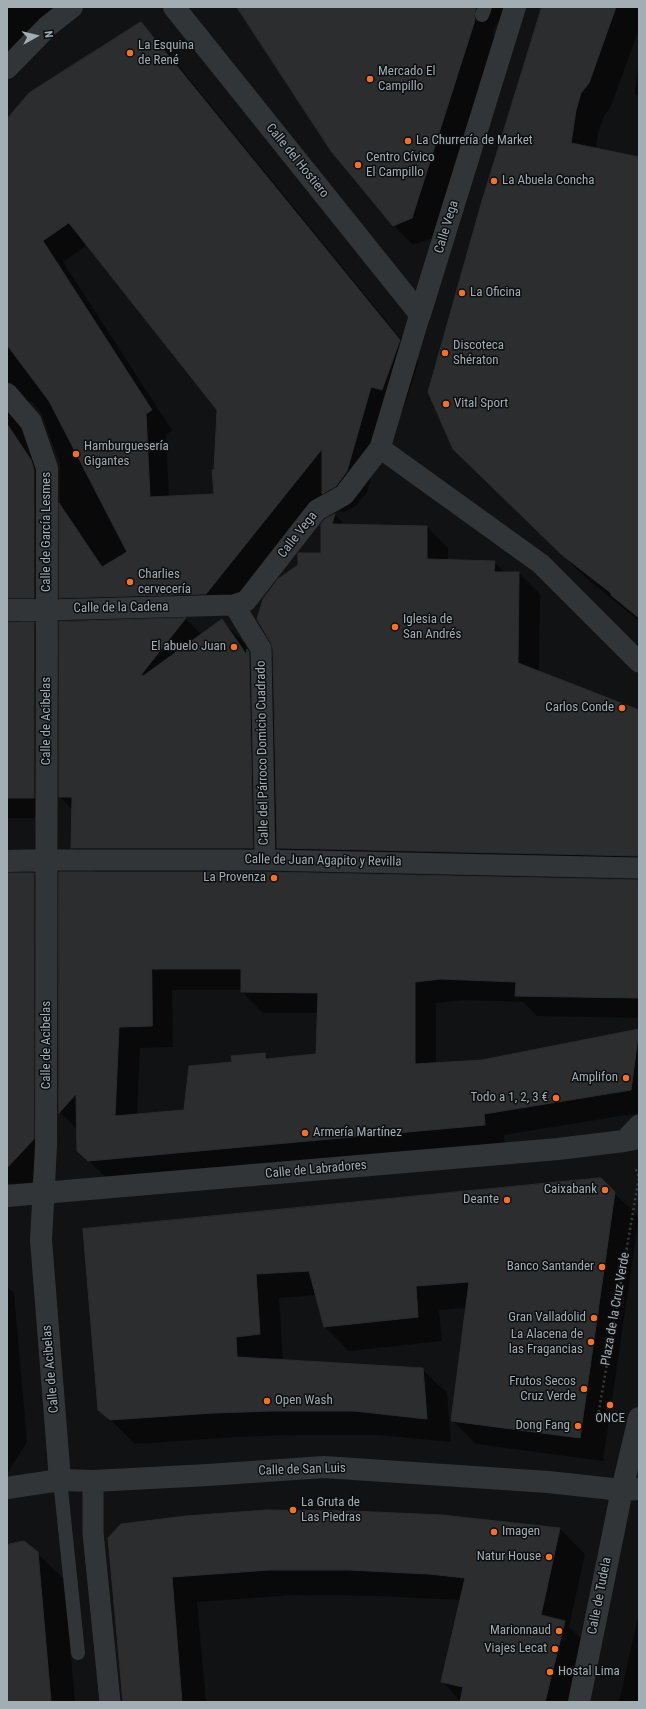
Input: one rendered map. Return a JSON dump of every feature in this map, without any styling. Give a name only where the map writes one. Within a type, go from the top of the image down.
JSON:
[{"type":"street","points":[[7,68],[48,26],[72,7]]},
{"type":"street","name":"Calle del Hostiero","points":[[174,7],[420,314]]},
{"type":"street","name":"Calle Vega","points":[[234,605],[246,601],[317,510],[344,495],[380,448],[515,7]]},
{"type":"street","name":"Calle de García Lesmes","points":[[7,394],[31,422],[47,468],[47,610]]},
{"type":"street","points":[[380,448],[541,564],[639,662]]},
{"type":"street","name":"Calle de la Cadena","points":[[7,610],[234,605]]},
{"type":"street","name":"Calle del Párroco Domicio Cuadrado","points":[[234,605],[261,649],[265,860]]},
{"type":"street","name":"Calle de Acibelas","points":[[47,610],[46,1146],[41,1240],[60,1480]]},
{"type":"street","name":"Calle de Juan Agapito y Revilla","points":[[7,861],[265,860],[639,868]]},
{"type":"street","points":[[632,1140],[639,1125]]},
{"type":"street","name":"Calle de Labradores","points":[[7,1196],[527,1152],[632,1140]]},
{"type":"street","points":[[630,1490],[639,1418]]},
{"type":"street","name":"Calle de San Luis","points":[[7,1488],[60,1480],[94,1481],[324,1467],[548,1482],[630,1490]]},
{"type":"street","points":[[94,1481],[93,1533],[110,1702]]},
{"type":"street","name":"Calle de Tudela","points":[[579,1702],[630,1490]]},
{"type":"lane","points":[[60,1480],[78,1653]]},
{"type":"path","name":"Plaza de la Cruz Verde","points":[[597,1422],[639,1177],[632,1140]]},
{"type":"building","name":"Mercado El Campillo","points":[[237,7],[476,7],[474,16],[475,20],[412,218],[393,226],[331,151]]},
{"type":"building","points":[[542,7],[616,7],[589,83],[581,93],[576,110],[571,143],[639,157],[639,618],[611,595],[611,593],[562,555],[453,449],[428,392],[482,201]]},
{"type":"building","points":[[141,22],[400,340],[382,390],[371,387],[347,471],[336,486],[322,494],[322,449],[206,594],[59,598],[59,503],[102,567],[127,552],[49,401],[7,345],[7,119],[29,93]],"holes":[[[69,223],[217,410],[214,470],[212,470],[214,494],[150,497],[146,414],[152,410],[43,241]]]},
{"type":"building","points":[[7,424],[31,460],[34,470],[34,598],[7,598]]},
{"type":"building","points":[[335,514],[332,524],[427,526],[427,559],[495,561],[494,572],[519,572],[518,663],[639,710],[639,856],[277,848],[273,649],[257,619],[263,599],[278,579],[298,565],[298,553],[321,553],[321,524],[325,519]]},
{"type":"building","points":[[186,618],[141,675],[143,676],[222,619],[246,654],[247,649],[249,652],[253,848],[71,848],[72,797],[59,797],[59,622]]},
{"type":"building","points":[[7,622],[34,622],[34,798],[7,798]]},
{"type":"building","points":[[59,872],[265,872],[639,880],[639,998],[515,996],[516,982],[441,979],[415,982],[415,1064],[482,1060],[639,1029],[631,1090],[484,1114],[485,1125],[88,1161],[77,1151],[76,1094],[59,1113]],"holes":[[[152,969],[241,969],[241,992],[318,993],[316,1054],[266,1059],[265,1053],[231,1056],[232,1062],[189,1066],[184,1110],[115,1116],[119,1027],[152,1026]]]},
{"type":"building","points":[[7,873],[34,873],[34,1139],[7,1168]]},
{"type":"building","points":[[601,1178],[615,1192],[580,1438],[451,1421],[469,1282],[416,1286],[418,1317],[324,1327],[309,1271],[256,1274],[260,1334],[236,1337],[237,1357],[423,1368],[427,1419],[354,1411],[273,1411],[213,1413],[110,1420],[98,1410],[83,1229]]},
{"type":"building","points":[[267,1510],[351,1511],[442,1515],[560,1528],[541,1615],[565,1621],[545,1702],[460,1702],[463,1687],[441,1682],[465,1578],[429,1574],[349,1570],[269,1570],[172,1577],[182,1702],[123,1702],[108,1538],[121,1524],[186,1516]]},
{"type":"building","points":[[24,1541],[38,1552],[51,1702],[7,1702],[7,1545]]},
{"type":"place","name":"La Esquina de René","points":[[130,53]]},
{"type":"place","name":"Mercado El Campillo","points":[[370,79]]},
{"type":"place","name":"La Churrería de Market","points":[[408,141]]},
{"type":"place","name":"Centro Cívico El Campillo","points":[[358,165]]},
{"type":"place","name":"La Abuela Concha","points":[[494,181]]},
{"type":"place","name":"La Oficina","points":[[462,293]]},
{"type":"place","name":"Discoteca Shératon","points":[[445,353]]},
{"type":"place","name":"Vital Sport","points":[[446,404]]},
{"type":"place","name":"Hamburguesería Gigantes","points":[[76,454]]},
{"type":"place","name":"Charlies cervecería","points":[[130,582]]},
{"type":"place","name":"Iglesia de San Andrés","points":[[395,627]]},
{"type":"place","name":"El abuelo Juan","points":[[234,647]]},
{"type":"place","name":"Carlos Conde","points":[[622,708]]},
{"type":"place","name":"La Provenza","points":[[274,878]]},
{"type":"place","name":"Amplifon","points":[[626,1078]]},
{"type":"place","name":"Todo a 1, 2, 3 €","points":[[556,1098]]},
{"type":"place","name":"Armería Martínez","points":[[305,1133]]},
{"type":"place","name":"Caixabank","points":[[605,1190]]},
{"type":"place","name":"Deante","points":[[507,1200]]},
{"type":"place","name":"Banco Santander","points":[[602,1267]]},
{"type":"place","name":"Gran Valladolid","points":[[594,1318]]},
{"type":"place","name":"La Alacena de las Fragancias","points":[[591,1342]]},
{"type":"place","name":"Frutos Secos Cruz Verde","points":[[584,1389]]},
{"type":"place","name":"Open Wash","points":[[267,1401]]},
{"type":"place","name":"ONCE","points":[[610,1405]]},
{"type":"place","name":"Dong Fang","points":[[578,1426]]},
{"type":"place","name":"La Gruta de Las Piedras","points":[[293,1510]]},
{"type":"place","name":"Imagen","points":[[494,1532]]},
{"type":"place","name":"Natur House","points":[[549,1557]]},
{"type":"place","name":"Marionnaud","points":[[559,1631]]},
{"type":"place","name":"Viajes Lecat","points":[[555,1649]]},
{"type":"place","name":"Hostal Lima","points":[[550,1672]]}]
